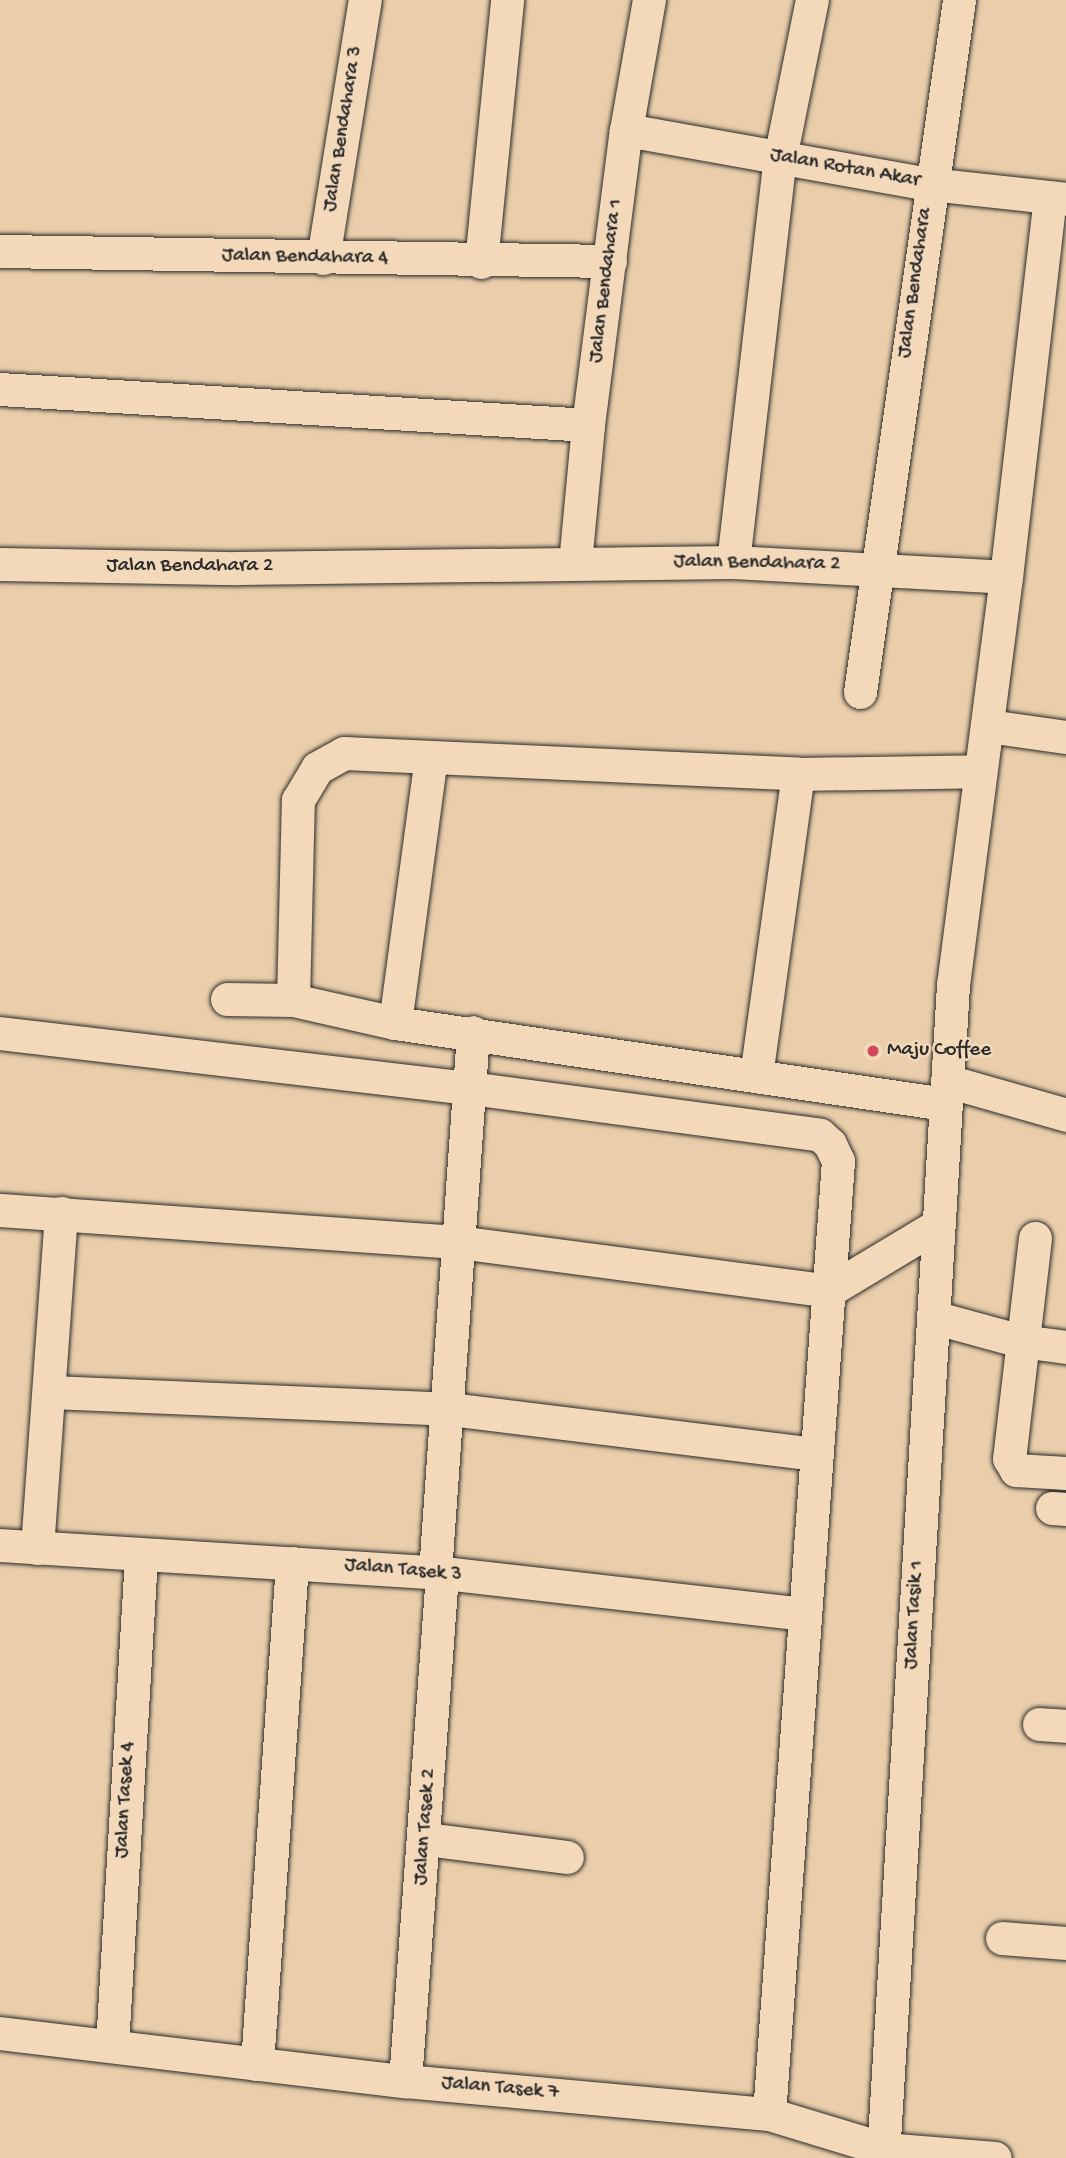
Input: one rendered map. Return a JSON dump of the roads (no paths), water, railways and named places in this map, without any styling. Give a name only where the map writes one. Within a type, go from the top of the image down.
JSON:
[{"type":"street","name":"Jalan Bendahara 3","points":[[323,258],[365,0]]},
{"type":"street","points":[[481,262],[508,0]]},
{"type":"street","name":"Jalan Bendahara 1","points":[[575,563],[588,425],[626,130],[649,0]]},
{"type":"street","points":[[733,562],[780,158],[812,0]]},
{"type":"street","name":"Jalan Bendahara","points":[[860,692],[929,184],[959,0]]},
{"type":"street","name":"Jalan Rotan Akar","points":[[626,130],[929,184],[1058,198]]},
{"type":"street","points":[[946,1092],[953,985],[1058,198]]},
{"type":"street","name":"Jalan Bendahara 4","points":[[0,251],[481,262],[610,261]]},
{"type":"street","points":[[0,389],[588,425]]},
{"type":"street","name":"Jalan Bendahara 2","points":[[0,564],[237,568],[733,562],[878,567],[1006,577]]},
{"type":"street","points":[[988,726],[1066,737]]},
{"type":"street","points":[[293,1000],[298,800],[317,768],[344,753],[798,775],[980,771]]},
{"type":"street","points":[[395,1023],[432,757]]},
{"type":"street","points":[[756,1076],[798,775]]},
{"type":"street","points":[[227,999],[293,1000],[395,1023],[473,1032],[756,1076],[946,1092],[1066,1115]]},
{"type":"street","name":"Jalan Tasek 2","points":[[405,2081],[426,1839],[458,1242],[473,1032]]},
{"type":"street","points":[[0,1033],[470,1088],[820,1135],[830,1144],[838,1161],[769,2114]]},
{"type":"street","name":"Jalan Tasik 1","points":[[883,2153],[946,1092]]},
{"type":"street","points":[[0,1210],[458,1242],[828,1291],[936,1226]]},
{"type":"street","points":[[37,1548],[61,1213]]},
{"type":"street","points":[[1035,1238],[1021,1341],[1011,1466],[1016,1470],[1066,1473]]},
{"type":"street","points":[[933,1317],[1021,1341],[1066,1347]]},
{"type":"street","points":[[50,1392],[449,1409],[817,1454]]},
{"type":"street","name":"Jalan Tasek 3","points":[[0,1545],[439,1573],[805,1614]]},
{"type":"street","name":"Jalan Tasek 4","points":[[112,2045],[141,1555]]},
{"type":"street","points":[[257,2064],[292,1563]]},
{"type":"street","points":[[426,1839],[567,1857]]},
{"type":"street","points":[[1002,1938],[1066,1943]]},
{"type":"street","name":"Jalan Tasek 7","points":[[0,2033],[405,2081],[769,2114],[883,2153],[995,2158]]},
{"type":"place","name":"Maju Coffee","points":[[873,1051]]}]
